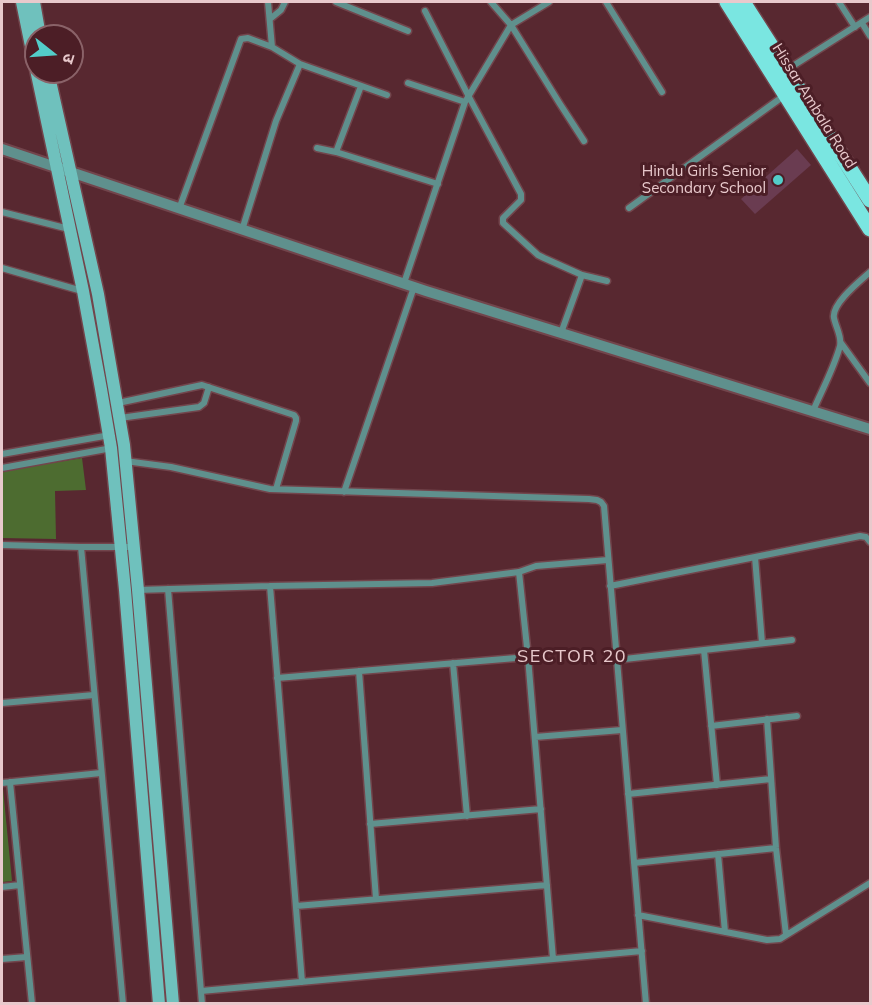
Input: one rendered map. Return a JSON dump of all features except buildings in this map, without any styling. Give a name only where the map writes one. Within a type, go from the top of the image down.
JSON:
[{"type":"main road","points":[[22,2],[83,291],[111,448],[159,1004]]},
{"type":"main road","points":[[34,2],[38,24]]},
{"type":"main road","name":"Hissar Ambala Road","points":[[727,2],[870,200]]},
{"type":"main road","name":"Hissar Ambala Road","points":[[743,2],[787,70],[791,90],[870,229]]},
{"type":"main road","points":[[51,84],[98,294],[126,461],[173,1004]]},
{"type":"street","points":[[268,2],[272,47]]},
{"type":"street","points":[[270,19],[281,10],[285,2]]},
{"type":"street","points":[[336,2],[408,31]]},
{"type":"street","points":[[490,2],[511,25],[584,141]]},
{"type":"street","points":[[344,492],[438,184],[467,99],[511,25],[549,2]]},
{"type":"street","points":[[606,2],[662,92]]},
{"type":"street","points":[[839,2],[855,27]]},
{"type":"street","points":[[425,11],[467,99],[521,195],[520,200],[503,218],[503,223],[538,255],[582,275],[607,281]]},
{"type":"street","points":[[787,70],[870,17]]},
{"type":"street","points":[[862,23],[870,36]]},
{"type":"street","points":[[179,209],[241,39],[248,38],[272,47],[300,64],[387,94]]},
{"type":"street","points":[[242,230],[276,122],[300,64]]},
{"type":"street","points":[[408,82],[467,99]]},
{"type":"street","points":[[336,152],[361,86]]},
{"type":"street","points":[[629,208],[791,90]]},
{"type":"street","points":[[317,148],[438,184]]},
{"type":"street","points":[[2,149],[409,285],[870,429]]},
{"type":"street","points":[[2,212],[84,232]]},
{"type":"street","points":[[2,268],[83,291]]},
{"type":"street","points":[[813,411],[840,344],[840,335],[834,316],[835,308],[870,272]]},
{"type":"street","points":[[561,333],[582,275]]},
{"type":"street","points":[[840,344],[870,383]]},
{"type":"street","points":[[118,403],[200,385],[291,413],[295,416],[296,421],[276,489]]},
{"type":"street","points":[[120,418],[199,407],[204,403],[209,387]]},
{"type":"street","points":[[2,468],[111,448],[123,439]]},
{"type":"street","points":[[2,454],[111,448],[123,439]]},
{"type":"street","points":[[111,448],[126,461],[270,489],[597,500],[601,502],[604,506],[646,1004]]},
{"type":"street","points":[[610,586],[860,536],[866,537],[870,542]]},
{"type":"street","points":[[2,545],[134,546]]},
{"type":"street","points":[[81,547],[123,1004]]},
{"type":"street","points":[[754,556],[762,643]]},
{"type":"street","points":[[124,590],[432,583],[519,572],[536,566],[608,560]]},
{"type":"street","points":[[519,572],[553,959]]},
{"type":"street","points":[[270,586],[302,982]]},
{"type":"street","points":[[168,588],[202,1004]]},
{"type":"street","points":[[616,660],[792,640]]},
{"type":"street","points":[[704,650],[717,785]]},
{"type":"street","points":[[277,678],[528,657]]},
{"type":"street","points":[[453,663],[467,816]]},
{"type":"street","points":[[359,671],[376,899]]},
{"type":"street","points":[[2,703],[94,694]]},
{"type":"street","points":[[711,726],[797,716]]},
{"type":"street","points":[[767,719],[776,848],[786,935]]},
{"type":"street","points":[[535,737],[622,730]]},
{"type":"street","points":[[2,783],[101,773]]},
{"type":"street","points":[[628,794],[771,779]]},
{"type":"street","points":[[10,782],[32,1004]]},
{"type":"street","points":[[370,824],[541,809]]},
{"type":"street","points":[[634,863],[776,848]]},
{"type":"street","points":[[718,855],[725,932]]},
{"type":"street","points":[[638,915],[775,940],[870,883]]},
{"type":"street","points":[[2,887],[20,885]]},
{"type":"street","points":[[296,906],[547,885]]},
{"type":"street","points":[[201,991],[642,951]]},
{"type":"street","points":[[2,959],[27,957]]},
{"type":"green space","points":[[82,458],[86,490],[55,491],[56,539],[2,538],[2,471]]},
{"type":"green space","points":[[2,789],[12,881],[2,882]]},
{"type":"place","name":"Hindu Girls Senior Secondary School","points":[[778,180]]},
{"type":"district","name":"SECTOR 20","points":[[572,657]]}]
